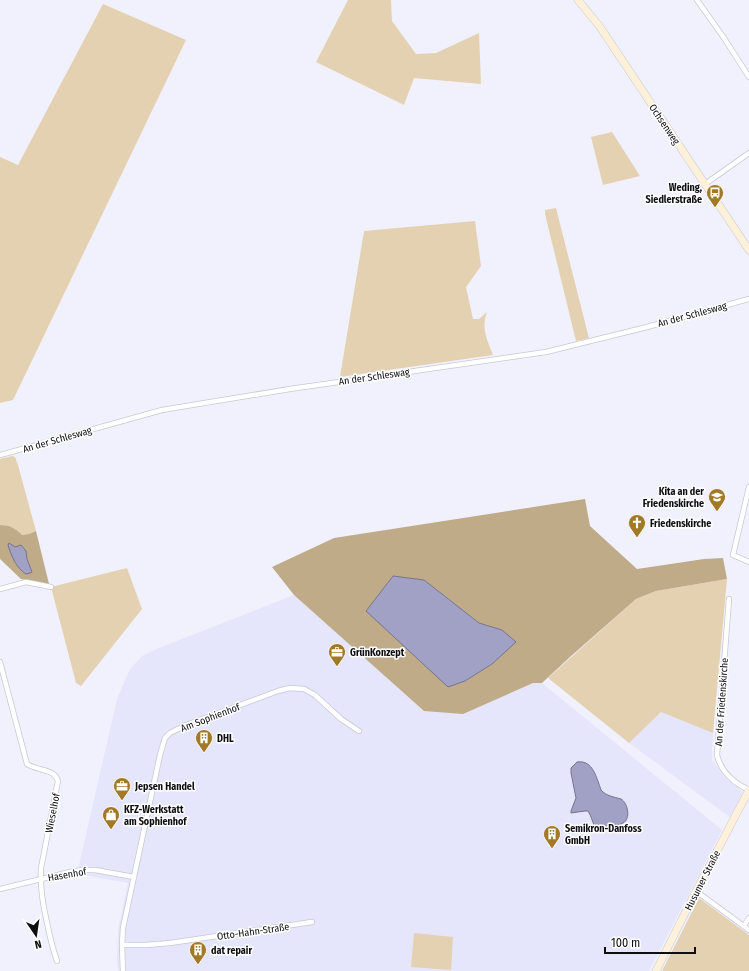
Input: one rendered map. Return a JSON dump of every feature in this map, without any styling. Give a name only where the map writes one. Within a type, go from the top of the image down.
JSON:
[{"type":"main road","name":"Ochsenweg","points":[[578,0],[600,27],[749,250]]},
{"type":"main road","name":"Husumer Straße","points":[[656,971],[749,790]]},
{"type":"street","points":[[697,0],[749,77]]},
{"type":"street","points":[[705,184],[749,153]]},
{"type":"street","name":"An der Schleswag","points":[[0,455],[162,410],[298,388],[546,352],[647,327],[749,299]]},
{"type":"street","points":[[749,487],[733,555],[749,562]]},
{"type":"street","points":[[0,589],[26,582],[51,587]]},
{"type":"street","name":"An der Friedenskirche","points":[[730,599],[717,755],[724,770],[733,780],[738,785],[749,790]]},
{"type":"street","name":"Wieselhof","points":[[0,662],[27,764],[30,767],[53,773],[57,777],[58,781],[40,879],[41,893],[51,945],[57,961]]},
{"type":"street","name":"Am Sophienhof","points":[[123,971],[123,928],[162,745],[165,738],[170,733],[191,723],[290,688],[304,689],[315,695],[341,719],[359,731]]},
{"type":"street","name":"Hasenhof","points":[[0,889],[83,870],[95,870],[134,877]]},
{"type":"street","points":[[696,891],[749,930]]},
{"type":"street","points":[[744,926],[749,918]]},
{"type":"street","name":"Otto-Hahn-Straße","points":[[122,945],[170,943],[312,922]]},
{"type":"shaded area","points":[[348,0],[391,0],[392,21],[416,54],[436,53],[479,33],[481,84],[414,78],[404,105],[316,62]]},
{"type":"shaded area","points":[[103,4],[186,40],[13,400],[0,403],[0,157],[18,165]]},
{"type":"shaded area","points":[[612,132],[640,176],[603,185],[591,137]]},
{"type":"shaded area","points":[[556,208],[589,338],[576,341],[545,214],[545,210]]},
{"type":"shaded area","points":[[475,221],[481,266],[466,287],[473,319],[479,319],[487,312],[485,318],[485,329],[493,355],[340,377],[364,231]]},
{"type":"shaded area","points":[[12,456],[15,457],[18,465],[36,531],[29,534],[22,535],[12,527],[0,525],[0,459]]},
{"type":"shaded area","points":[[585,499],[590,526],[637,569],[704,559],[723,558],[727,579],[656,591],[636,599],[542,683],[533,683],[463,714],[424,711],[294,595],[272,567],[334,538]],"holes":[[[393,576],[424,580],[479,623],[502,630],[515,642],[492,664],[465,681],[366,611]]]},
{"type":"shaded area","points":[[0,525],[12,527],[22,535],[36,531],[49,584],[21,579],[0,559]]},
{"type":"shaded area","points":[[127,568],[142,609],[81,686],[76,683],[51,587]]},
{"type":"shaded area","points":[[727,579],[713,733],[661,712],[629,743],[548,678],[636,599],[656,591]]},
{"type":"shaded area","points":[[294,595],[424,711],[533,683],[542,683],[722,830],[649,971],[118,971],[118,929],[128,883],[77,874],[117,699],[130,669],[142,656],[154,650]]},
{"type":"shaded area","points":[[661,712],[713,733],[712,760],[728,780],[744,793],[730,817],[629,743]]},
{"type":"shaded area","points":[[699,898],[749,935],[749,971],[662,971]]},
{"type":"shaded area","points":[[414,933],[453,937],[451,970],[411,967]]},
{"type":"water","points":[[9,543],[15,547],[21,545],[26,551],[27,559],[32,572],[26,574],[19,568],[14,561],[8,545]]},
{"type":"water","points":[[393,576],[424,580],[479,623],[502,630],[516,642],[492,664],[465,681],[448,687],[366,611]]},
{"type":"water","points":[[577,762],[586,763],[592,768],[601,790],[605,794],[623,801],[627,807],[628,815],[623,823],[618,825],[608,825],[602,831],[597,831],[588,811],[571,813],[576,798],[571,768]]},
{"type":"place","name":"Weding, Siedlerstraße","points":[[715,208]]},
{"type":"place","name":"Kita an der Friedenskirche","points":[[717,512]]},
{"type":"place","name":"Friedenskirche","points":[[637,538]]},
{"type":"place","name":"GrünKonzept","points":[[337,667]]},
{"type":"place","name":"DHL","points":[[204,753]]},
{"type":"place","name":"Jepsen Handel","points":[[122,801]]},
{"type":"place","name":"KFZ-Werkstatt am Sophienhof","points":[[111,830]]},
{"type":"place","name":"Semikron-Danfoss GmbH","points":[[552,849]]},
{"type":"place","name":"dat repair","points":[[198,965]]}]
